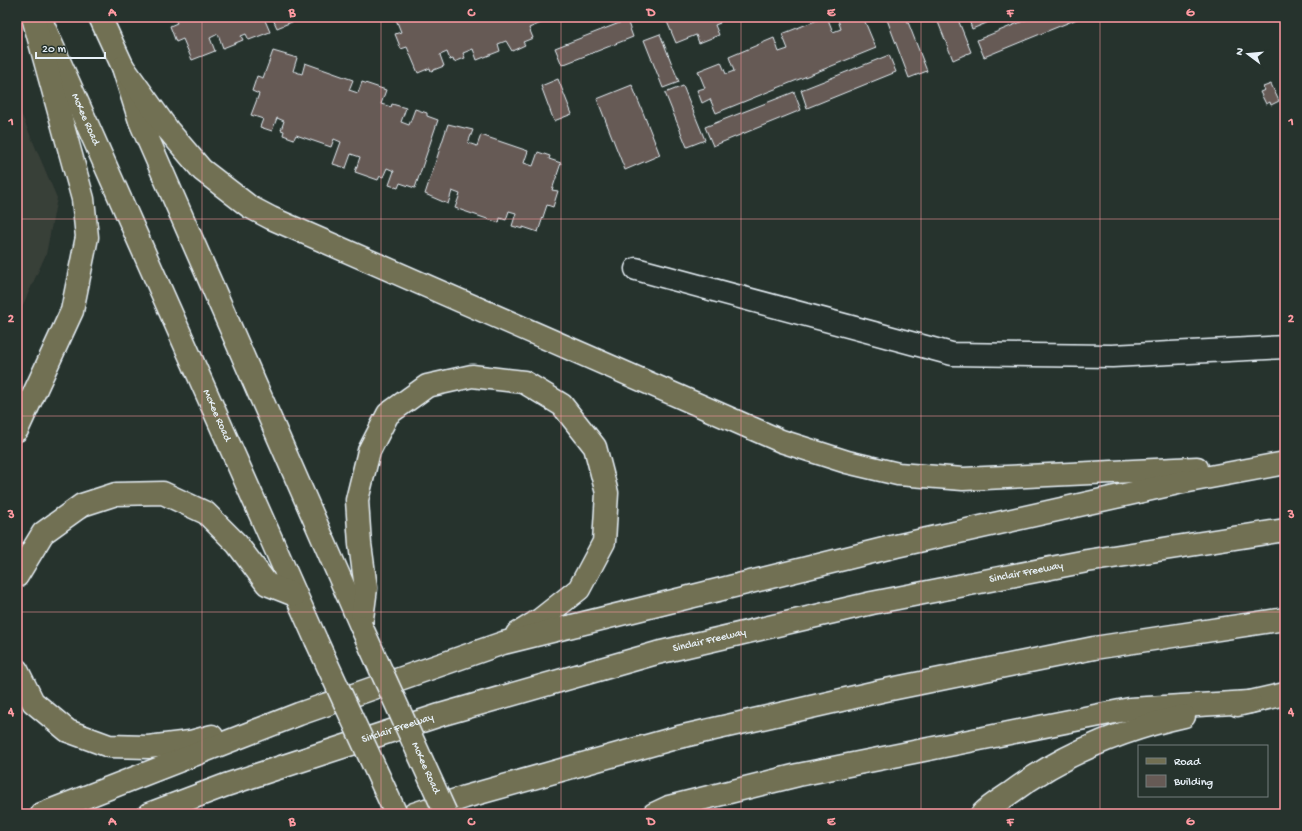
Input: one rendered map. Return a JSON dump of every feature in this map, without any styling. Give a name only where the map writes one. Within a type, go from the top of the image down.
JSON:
[{"type":"main road","points":[[17,430],[72,311],[87,237],[83,199],[32,17]]},
{"type":"main road","name":"McKee Road","points":[[40,17],[108,168],[295,595],[396,814]]},
{"type":"main road","name":"McKee Road","points":[[100,17],[123,67],[140,121],[361,626],[446,814]]},
{"type":"main road","points":[[123,67],[168,130],[202,170],[250,207],[271,218],[781,441],[847,462],[898,474],[963,479],[1282,463]]},
{"type":"main road","points":[[361,626],[366,588],[360,544],[357,500],[369,451],[388,414],[427,386],[472,376],[524,382],[562,405],[595,447],[607,493],[604,542],[579,589],[541,619],[503,643]]},
{"type":"main road","points":[[42,814],[298,714],[503,643],[896,546],[1178,483],[1282,463]]},
{"type":"main road","points":[[17,576],[43,533],[82,505],[116,494],[163,493],[206,513],[237,544],[266,584],[295,595]]},
{"type":"main road","name":"Sinclair Freeway","points":[[149,814],[226,785],[440,715],[657,653],[872,603],[1087,561],[1285,530]]},
{"type":"main road","points":[[414,814],[465,797],[679,738],[873,693],[1094,648],[1285,619]]},
{"type":"main road","points":[[17,670],[33,702],[68,731],[109,746],[148,747],[190,742],[298,714]]},
{"type":"main road","points":[[982,814],[1033,776],[1092,746],[1154,723],[1285,694]]},
{"type":"main road","points":[[654,814],[669,808],[798,775],[1130,709],[1250,702]]},
{"type":"lane","points":[[636,269],[952,354],[1112,356],[1285,347]]},
{"type":"shaded area","points":[[17,104],[57,198],[46,254],[17,318]]},
{"type":"building","points":[[174,17],[267,17],[264,18],[270,32],[249,40],[246,34],[241,36],[243,40],[223,48],[218,34],[210,38],[215,51],[192,60],[183,39],[176,42],[170,26],[177,23]]},
{"type":"building","points":[[272,17],[304,17],[277,28]]},
{"type":"building","points":[[395,17],[553,18],[529,28],[533,38],[523,42],[525,45],[512,51],[506,41],[498,44],[500,51],[477,60],[473,49],[463,53],[465,58],[454,62],[453,59],[450,60],[447,52],[440,55],[444,66],[431,71],[430,68],[418,73],[407,47],[401,49],[395,34],[401,32]]},
{"type":"building","points":[[665,17],[718,17],[720,23],[715,25],[719,35],[699,43],[696,35],[676,43]]},
{"type":"building","points":[[827,17],[833,32],[841,29],[837,17],[863,17],[876,48],[716,113],[710,99],[702,103],[697,90],[705,88],[698,71],[721,62],[726,74],[734,71],[729,57],[774,38],[779,52],[788,49],[782,34]]},
{"type":"building","points":[[886,17],[906,17],[927,71],[909,78]]},
{"type":"building","points":[[936,17],[957,17],[971,52],[953,60]]},
{"type":"building","points":[[968,17],[1001,17],[972,29]]},
{"type":"building","points":[[1033,17],[1082,17],[984,57],[977,40]]},
{"type":"building","points":[[627,20],[633,37],[562,65],[555,48]]},
{"type":"building","points":[[660,34],[679,82],[663,88],[644,40]]},
{"type":"building","points":[[273,51],[297,58],[293,71],[302,74],[305,63],[353,80],[349,90],[358,93],[362,82],[386,90],[381,104],[391,107],[392,104],[406,108],[401,122],[409,125],[415,109],[427,113],[427,116],[438,120],[415,188],[400,183],[398,188],[389,185],[394,171],[387,168],[383,177],[380,176],[378,180],[355,172],[360,157],[351,154],[346,168],[333,164],[341,142],[334,139],[331,147],[296,135],[294,139],[283,135],[284,131],[281,130],[284,121],[277,118],[272,131],[260,127],[263,119],[251,115],[259,94],[252,91],[257,76],[263,78]]},
{"type":"building","points":[[889,55],[896,72],[807,108],[801,90]]},
{"type":"building","points":[[558,79],[572,114],[554,121],[541,86]]},
{"type":"building","points":[[1271,84],[1279,101],[1271,105],[1270,102],[1266,104],[1260,92],[1265,90],[1263,87]]},
{"type":"building","points":[[632,85],[660,155],[625,170],[597,99]]},
{"type":"building","points":[[683,86],[705,140],[687,147],[665,93]]},
{"type":"building","points":[[794,92],[801,110],[713,146],[705,127]]},
{"type":"building","points":[[448,124],[473,130],[468,143],[477,146],[481,135],[528,151],[524,163],[533,166],[538,152],[550,156],[549,159],[561,163],[552,190],[558,191],[553,207],[547,205],[538,232],[523,227],[523,229],[512,226],[516,213],[509,211],[506,220],[500,218],[499,223],[455,208],[460,194],[452,191],[448,204],[425,194]]}]
